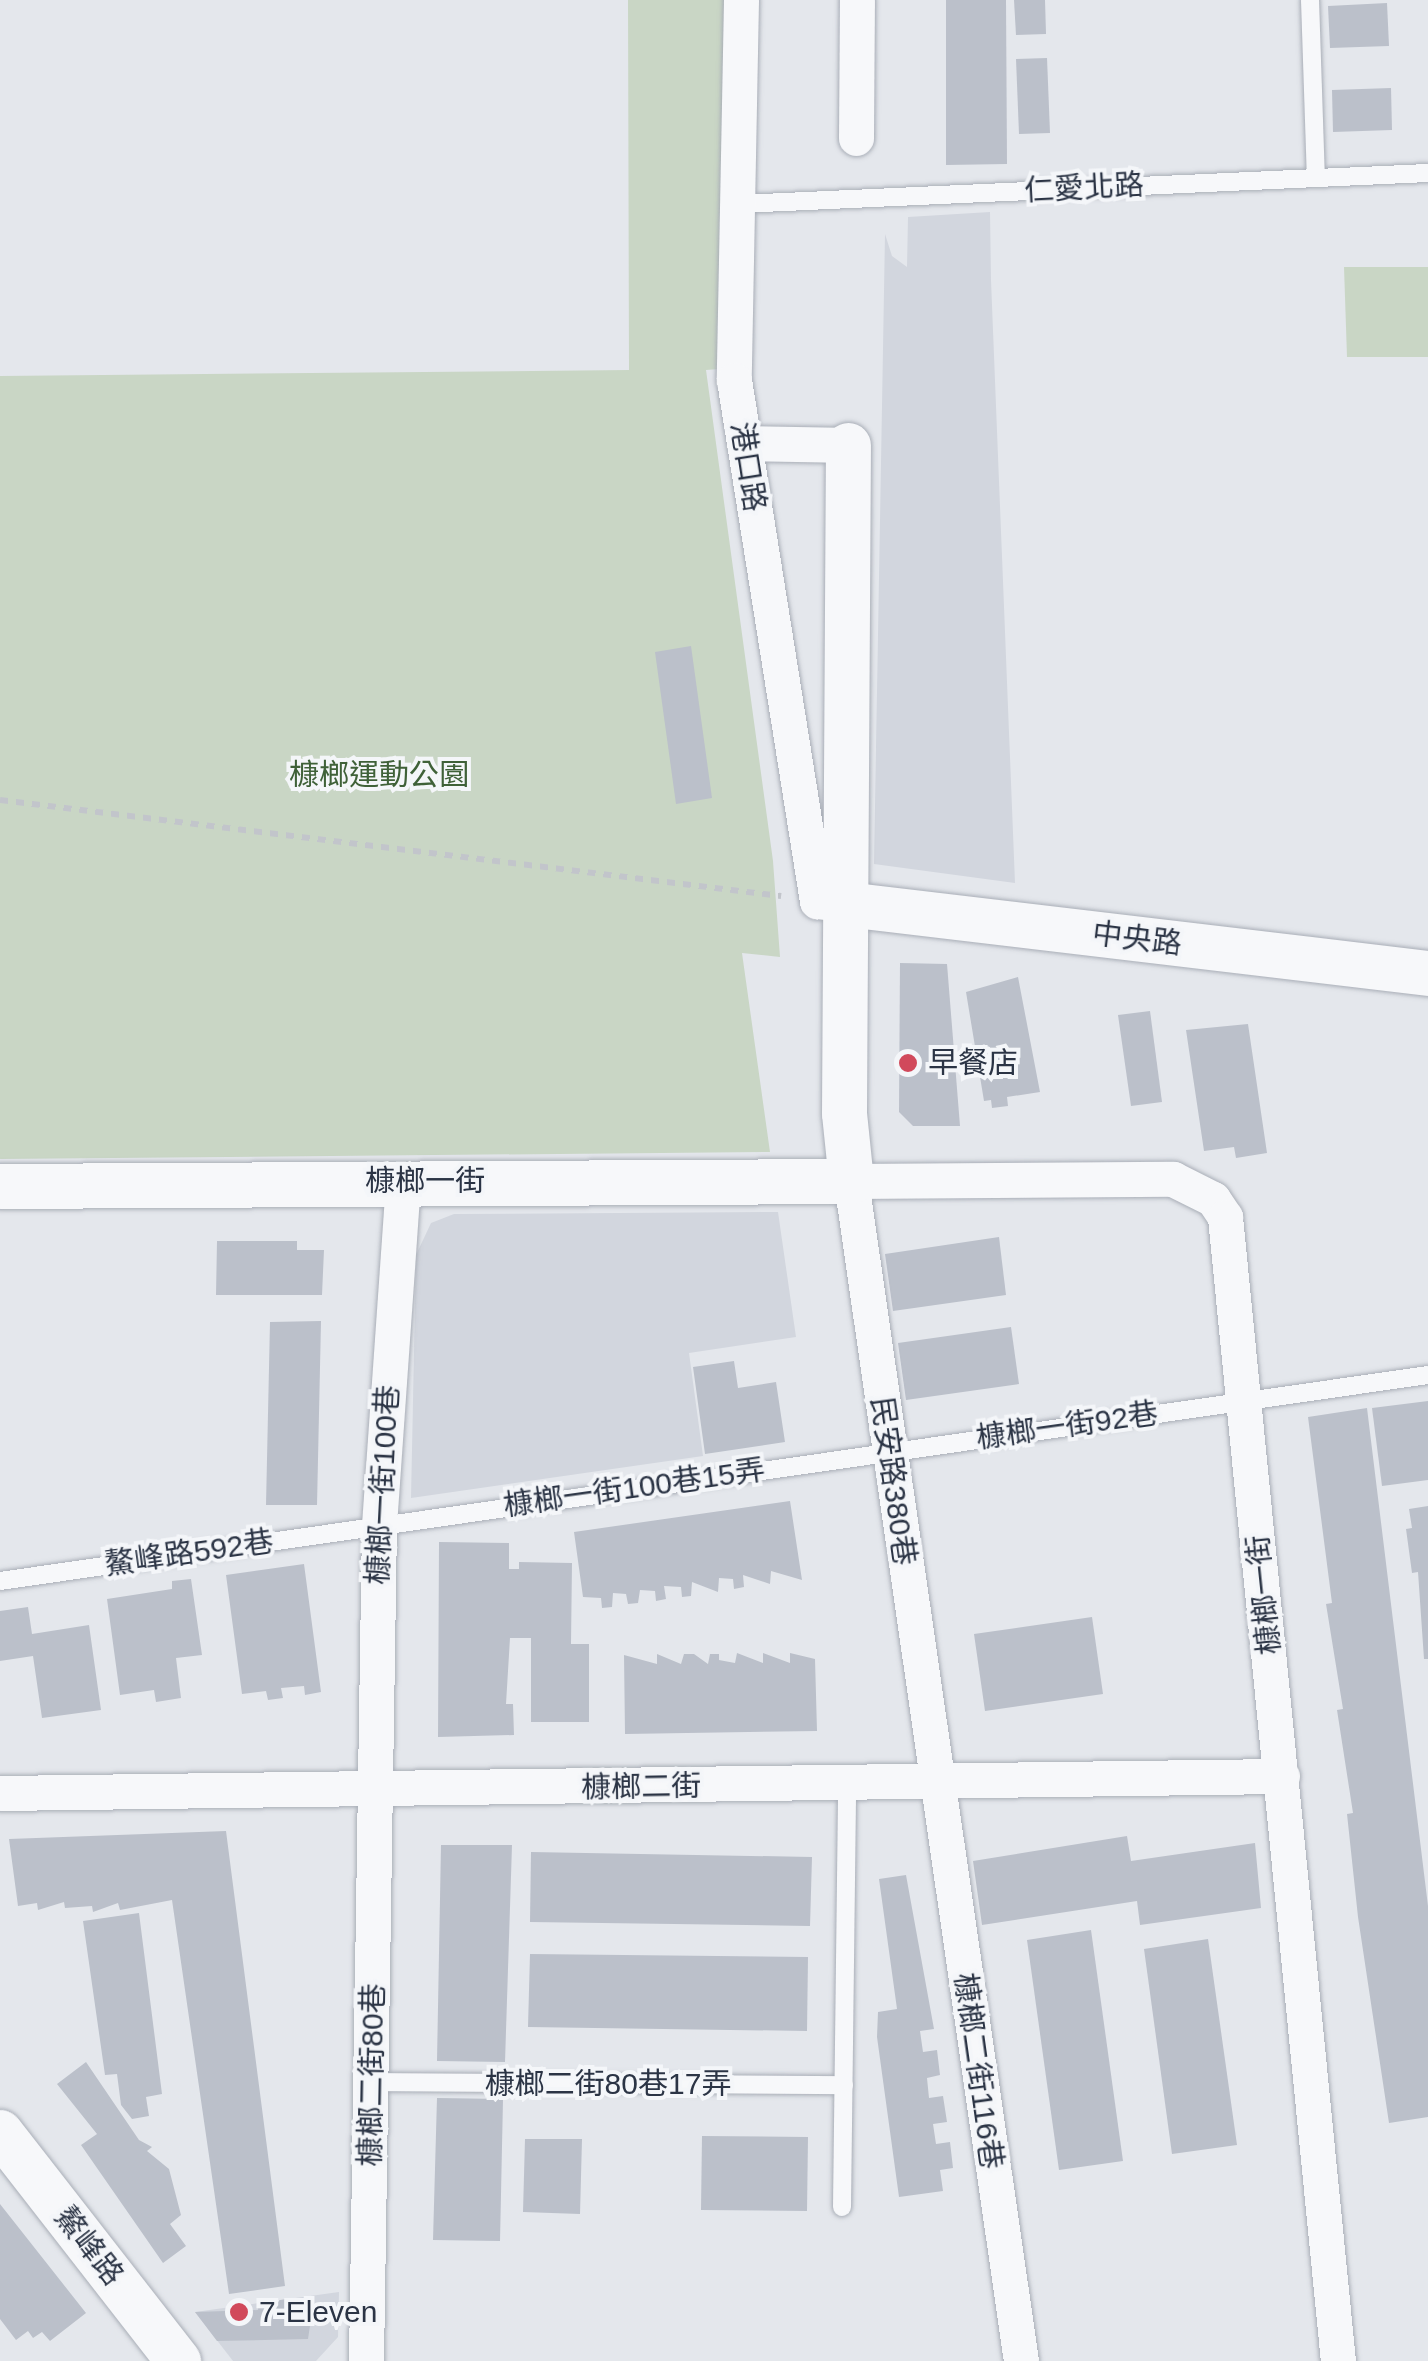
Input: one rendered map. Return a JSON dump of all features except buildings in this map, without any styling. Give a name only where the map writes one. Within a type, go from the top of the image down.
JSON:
[{"type":"street","name":"港口路","points":[[741,0],[734,380],[832,903]]},
{"type":"street","points":[[856,138],[857,0]]},
{"type":"street","points":[[744,443],[848,445],[832,903],[851,1181]]},
{"type":"street","name":"中央路","points":[[832,903],[1428,973]]},
{"type":"street","name":"槺榔一街","points":[[0,1186],[1173,1179],[1213,1200],[1230,1232],[1338,2361]]},
{"type":"street","name":"民安路380巷","points":[[851,1181],[935,1782]]},
{"type":"street","name":"槺榔一街100巷","points":[[376,1790],[379,1525],[403,1182]]},
{"type":"street","name":"槺榔二街","points":[[0,1793],[1282,1776]]},
{"type":"street","name":"槺榔二街116巷","points":[[935,1782],[1021,2361]]},
{"type":"street","name":"槺榔二街80巷","points":[[366,2361],[376,1790]]},
{"type":"street","name":"鰲峰路","points":[[0,2132],[178,2361]]},
{"type":"lane","points":[[1310,0],[1316,178]]},
{"type":"lane","name":"仁愛北路","points":[[740,204],[1428,173]]},
{"type":"lane","name":"槺榔一街92巷","points":[[889,1451],[1428,1374]]},
{"type":"lane","name":"槺榔一街100巷15弄","points":[[379,1525],[889,1451]]},
{"type":"lane","name":"鰲峰路592巷","points":[[0,1581],[379,1525]]},
{"type":"lane","points":[[842,2206],[847,1784]]},
{"type":"lane","name":"槺榔二街80巷17弄","points":[[372,2082],[844,2085]]},
{"type":"path","points":[[0,800],[832,903]]},
{"type":"shaded area","points":[[990,212],[1015,883],[874,864],[885,234],[892,256],[907,267],[908,217]]},
{"type":"shaded area","points":[[778,1212],[796,1337],[689,1353],[703,1456],[411,1498],[416,1255],[431,1223],[454,1214]]},
{"type":"shaded area","points":[[339,2292],[338,2337],[316,2361],[233,2361],[195,2312]]},
{"type":"green space","name":"槺榔運動公園","points":[[628,0],[726,0],[719,369],[706,370],[773,861],[780,957],[742,953],[770,1152],[0,1159],[0,376],[629,370]]},
{"type":"green space","points":[[1344,267],[1428,267],[1428,357],[1347,357]]},
{"type":"place","name":"早餐店","points":[[908,1063]]},
{"type":"place","name":"7-Eleven","points":[[239,2312]]}]
